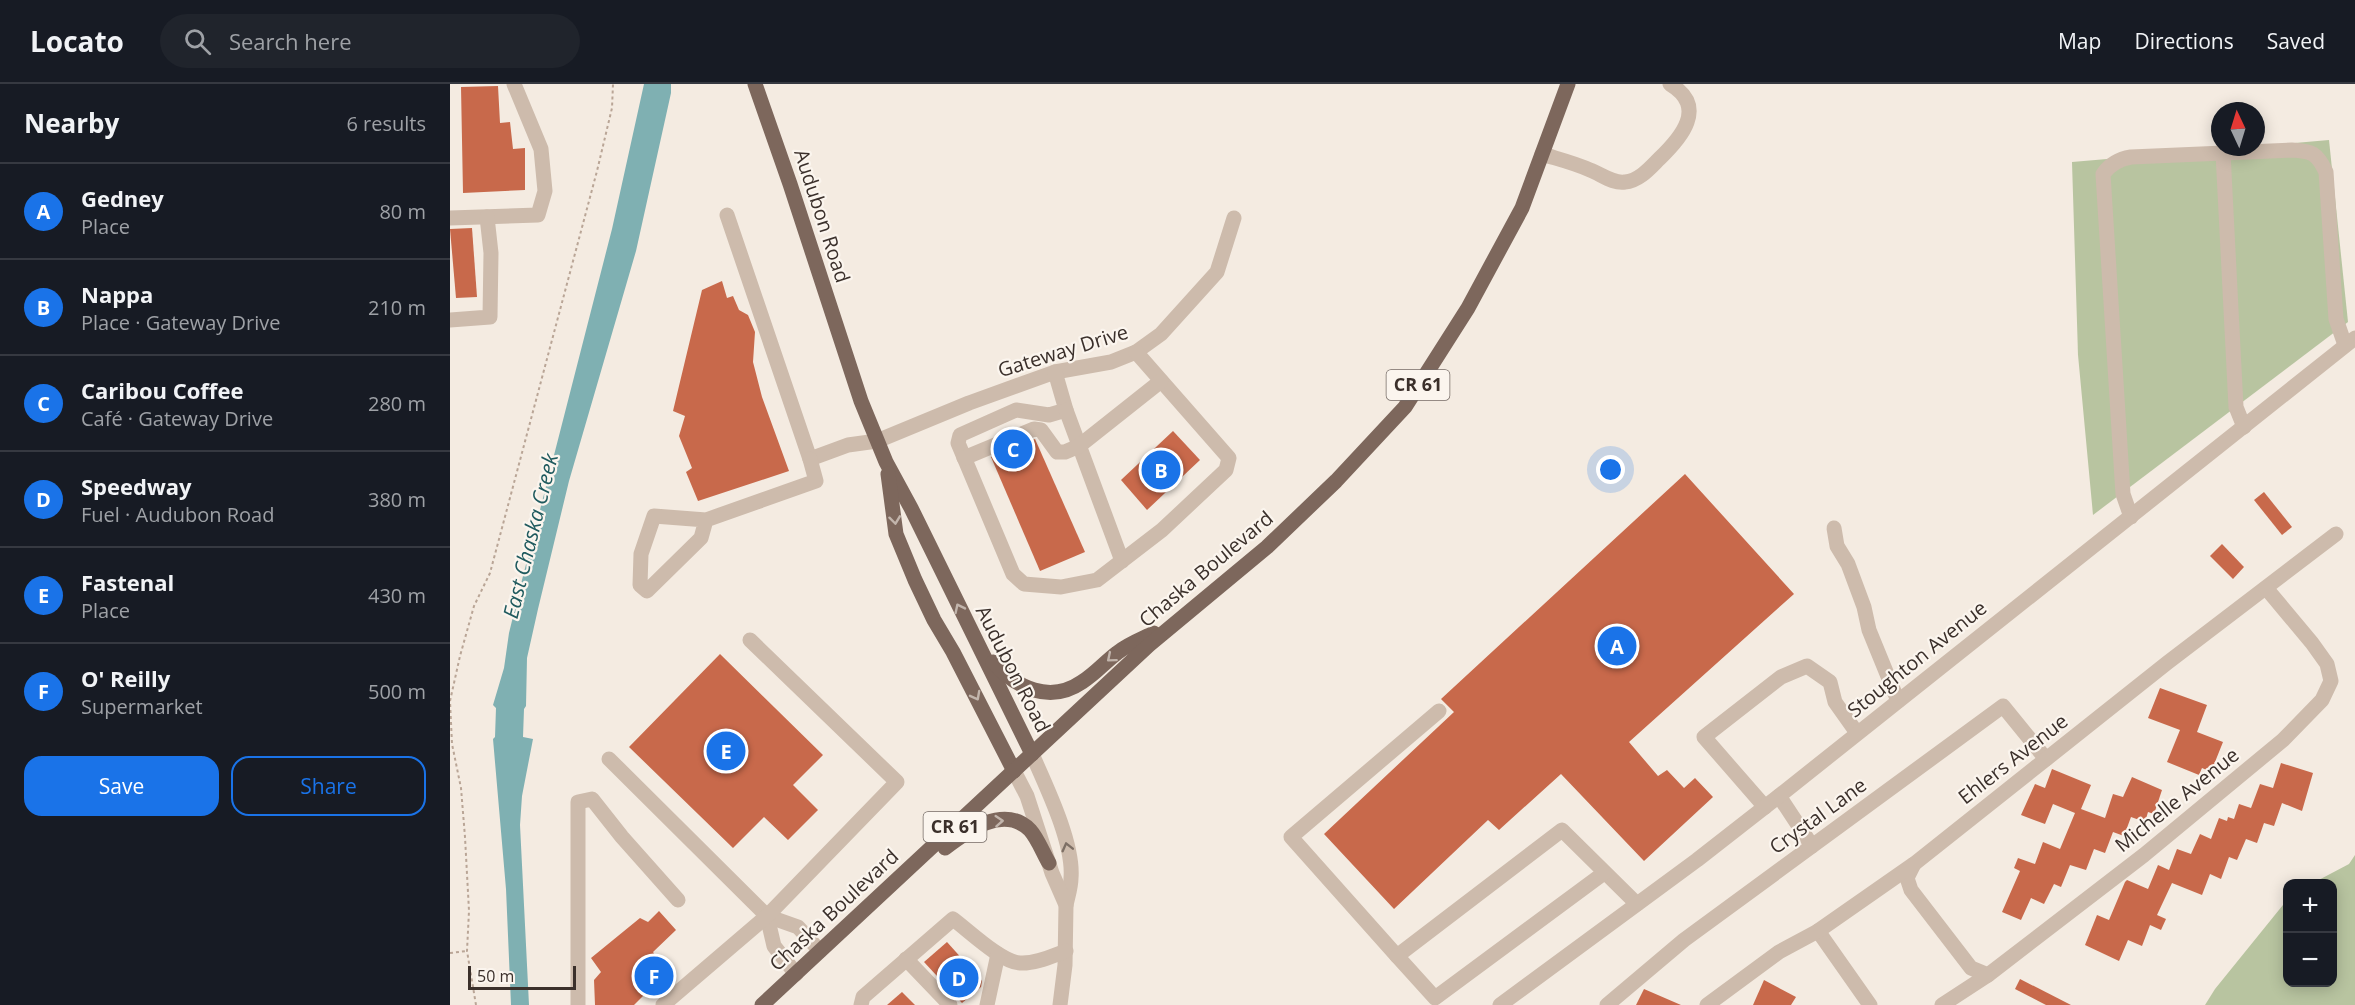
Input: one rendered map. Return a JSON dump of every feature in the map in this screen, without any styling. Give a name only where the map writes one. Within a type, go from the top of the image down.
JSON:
[{"type":"main road","name":"Audubon Road","points":[[755,84],[861,401],[885,462],[911,508],[1032,754]]},
{"type":"main road","name":"Chaska Boulevard","points":[[762,1005],[1149,645],[1267,548],[1336,481],[1405,407],[1474,298],[1522,208],[1568,84]]},
{"type":"main road","name":"Audubon Road","points":[[885,462],[896,534],[915,580],[1014,771]]},
{"type":"main road","points":[[979,646],[1004,675],[1016,684],[1040,693],[1055,692],[1082,683],[1119,651],[1180,619]]},
{"type":"main road","points":[[896,882],[975,827],[1002,819],[1019,823],[1029,829],[1049,863]]},
{"type":"street","points":[[450,218],[538,215],[545,191],[541,149],[514,84]]},
{"type":"street","points":[[1542,154],[1625,183],[1643,175],[1672,147],[1687,128],[1687,102],[1680,90],[1670,84]]},
{"type":"street","points":[[2265,152],[2308,151],[2321,162],[2326,172],[2336,319],[2350,341]]},
{"type":"street","points":[[2131,517],[2123,494],[2103,174],[2120,159],[2211,154]]},
{"type":"street","points":[[2223,156],[2236,407],[2244,427]]},
{"type":"street","points":[[706,520],[701,538],[647,591],[640,585],[641,554],[654,516],[706,520],[816,481],[727,214]]},
{"type":"street","points":[[450,320],[490,316],[491,253],[487,217]]},
{"type":"street","name":"Gateway Drive","points":[[810,459],[848,445],[877,441],[969,403],[1054,372],[1111,362],[1136,352],[1161,334],[1217,272],[1234,218]]},
{"type":"street","name":"Stoughton Avenue","points":[[1500,1005],[1765,807],[2350,341]]},
{"type":"street","points":[[1066,410],[1049,415],[1016,410],[960,435],[958,443],[1013,574],[1024,584],[1061,587],[1097,579],[1162,530],[1226,470],[1229,459],[1136,352]]},
{"type":"street","points":[[1054,372],[1122,561]]},
{"type":"street","points":[[964,458],[1034,429],[1041,430],[1057,452],[1065,452],[1079,446],[1161,381]]},
{"type":"street","points":[[1834,528],[1837,546],[1848,564],[1864,607],[1869,630],[1898,700]]},
{"type":"street","name":"Ehlers Avenue","points":[[1707,1005],[1779,952],[1818,931],[1914,864],[2336,534]]},
{"type":"street","name":"Michelle Avenue","points":[[1942,1005],[1988,975],[2153,848],[2283,740],[2322,700],[2331,681],[2326,664],[2312,643],[2266,588]]},
{"type":"street","points":[[663,1005],[767,916],[897,782],[750,640]]},
{"type":"street","points":[[1765,807],[1704,737],[1781,677],[1807,666],[1830,682],[1835,702],[1857,734]]},
{"type":"street","name":"Crystal Lane","points":[[1607,1005],[1684,940],[2003,706],[2046,759]]},
{"type":"street","points":[[1439,711],[1291,837],[1438,1001],[1604,873]]},
{"type":"street","name":"Audubon Road","points":[[1032,754],[1052,801],[1068,852],[1071,876],[1066,905],[1066,951],[1060,1005]]},
{"type":"street","points":[[609,759],[767,916],[798,927],[820,951]]},
{"type":"street","name":"Audubon Road","points":[[1014,771],[1027,796],[1049,863],[1066,905]]},
{"type":"street","points":[[1779,796],[1812,846]]},
{"type":"street","points":[[578,1005],[578,801],[592,799],[678,900]]},
{"type":"street","points":[[1397,956],[1562,830],[1637,904]]},
{"type":"street","points":[[1914,864],[1906,878],[1911,890],[1971,968],[1988,975]]},
{"type":"street","points":[[767,916],[774,946],[796,974]]},
{"type":"street","points":[[861,1005],[863,997],[953,919],[999,954],[1019,964],[1066,951]]},
{"type":"street","points":[[1818,931],[1870,1005]]},
{"type":"street","points":[[987,1005],[999,954]]},
{"type":"street","points":[[906,959],[950,1005]]},
{"type":"path","points":[[476,1005],[467,951],[469,911],[465,837],[461,788],[452,744],[450,701],[459,656],[474,606],[490,573],[592,190],[612,108],[613,84]]},
{"type":"path","points":[[450,953],[467,951]]},
{"type":"green space","points":[[2329,140],[2348,322],[2093,515],[2078,355],[2072,162],[2211,150],[2211,156],[2265,156],[2265,145]]},
{"type":"green space","points":[[2355,855],[2355,1005],[2205,1005],[2215,989],[2283,905],[2283,987],[2337,987],[2337,879],[2321,879],[2349,864]]},
{"type":"water","name":"East Chaska Creek","points":[[644,84],[671,84],[671,93],[636,251],[569,481],[527,658],[523,737],[533,739],[522,796],[520,825],[529,1005],[511,1005],[506,889],[493,739],[496,708],[493,705],[504,668],[509,633],[522,580],[612,229]]},
{"type":"building","points":[[498,86],[500,123],[510,122],[513,149],[525,148],[525,190],[463,193],[461,87]]},
{"type":"building","points":[[472,228],[477,297],[456,298],[450,229]]},
{"type":"building","points":[[722,281],[727,298],[733,296],[739,310],[748,315],[755,332],[753,362],[762,397],[789,471],[698,501],[686,472],[692,468],[679,436],[685,416],[673,411],[702,290]]},
{"type":"building","points":[[1173,431],[1200,460],[1147,510],[1121,480]]},
{"type":"building","points":[[1035,439],[1085,552],[1040,571],[991,457]]},
{"type":"building","points":[[1685,474],[1794,594],[1629,742],[1658,776],[1667,770],[1684,788],[1695,778],[1713,797],[1644,861],[1561,774],[1499,830],[1488,820],[1394,909],[1324,834],[1454,712],[1441,699]]},
{"type":"building","points":[[2264,492],[2292,527],[2282,535],[2254,500]]},
{"type":"building","points":[[2222,544],[2244,567],[2233,579],[2210,556]]},
{"type":"building","points":[[720,654],[823,755],[793,785],[818,810],[788,840],[764,817],[733,848],[629,747]]},
{"type":"building","points":[[2160,688],[2207,705],[2197,732],[2223,742],[2211,772],[2202,768],[2199,775],[2167,762],[2180,730],[2148,718]]},
{"type":"building","points":[[2281,763],[2313,773],[2302,811],[2282,803],[2274,826],[2264,823],[2257,843],[2246,839],[2237,860],[2229,857],[2221,879],[2210,874],[2202,895],[2172,883],[2157,915],[2166,919],[2161,930],[2150,925],[2142,946],[2128,940],[2119,961],[2085,945],[2097,915],[2109,920],[2127,880],[2148,889],[2158,865],[2169,870],[2177,849],[2191,854],[2200,834],[2211,839],[2219,818],[2227,821],[2228,817],[2234,819],[2239,804],[2251,808],[2260,784],[2273,788]]},
{"type":"building","points":[[2052,769],[2091,785],[2081,809],[2105,818],[2113,794],[2123,797],[2132,777],[2162,790],[2154,814],[2148,812],[2145,822],[2131,817],[2124,836],[2113,832],[2105,853],[2094,849],[2086,870],[2070,865],[2061,887],[2054,884],[2044,904],[2031,898],[2021,920],[2002,912],[2020,871],[2014,868],[2018,858],[2035,864],[2043,842],[2060,849],[2075,813],[2053,804],[2045,824],[2021,815],[2035,784],[2045,788]]},
{"type":"building","points":[[659,911],[676,930],[653,952],[667,972],[634,1005],[595,1005],[594,980],[601,972],[591,958],[640,918],[648,922]]},
{"type":"building","points":[[947,942],[982,981],[981,987],[962,1003],[924,962]]},
{"type":"building","points":[[2020,979],[2071,1005],[2046,1005],[2015,989]]},
{"type":"building","points":[[1764,980],[1796,997],[1791,1005],[1753,1005]]},
{"type":"building","points":[[1644,989],[1681,1005],[1636,1005]]},
{"type":"building","points":[[902,992],[915,1005],[887,1005]]},
{"type":"place","name":"Caribou Coffee","points":[[1013,449]]},
{"type":"place","name":"Nappa","points":[[1161,470]]},
{"type":"place","name":"Gedney","points":[[1617,646]]},
{"type":"place","name":"Fastenal","points":[[726,751]]},
{"type":"place","name":"O' Reilly","points":[[654,976]]},
{"type":"place","name":"Speedway","points":[[959,978]]}]
